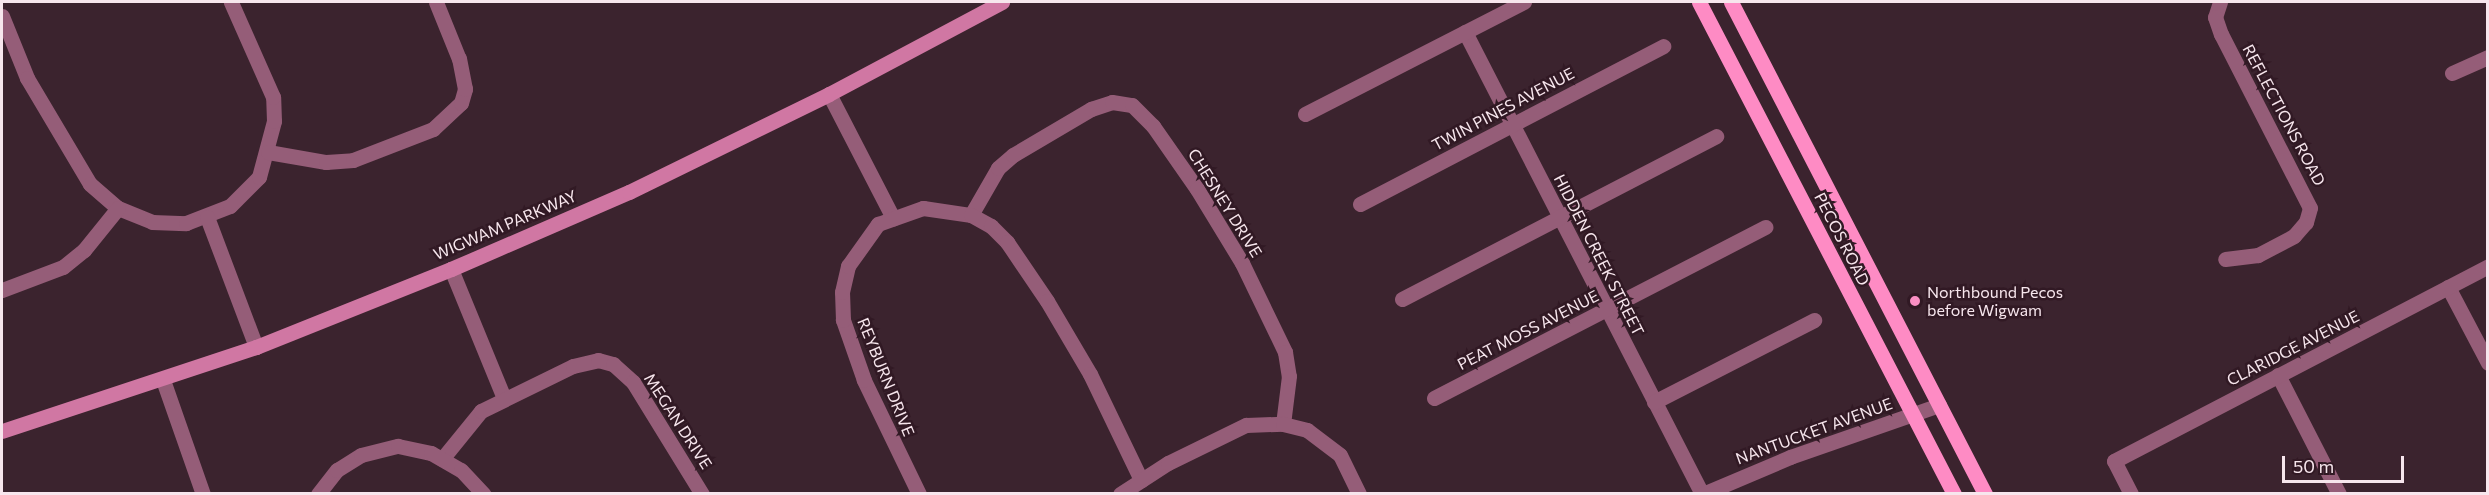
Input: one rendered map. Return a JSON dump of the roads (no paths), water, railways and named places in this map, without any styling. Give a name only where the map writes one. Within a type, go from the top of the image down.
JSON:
[{"type":"main road","name":"WIGWAM PARKWAY","points":[[2,431],[163,380],[256,347],[451,269],[629,192],[829,94],[1002,2]]},
{"type":"main road","name":"PECOS ROAD","points":[[1699,2],[1954,494]]},
{"type":"main road","name":"PECOS ROAD","points":[[1731,2],[1985,494]]},
{"type":"street","points":[[2,16],[27,78],[90,184],[118,208],[152,222],[186,223],[207,217],[230,206],[259,177],[268,152],[274,121],[273,97],[231,2]]},
{"type":"street","points":[[268,152],[326,162],[353,160],[440,123],[461,104],[465,89],[459,59],[436,2]]},
{"type":"street","points":[[1305,114],[1524,2]]},
{"type":"street","name":"REFLECTIONS ROAD","points":[[2219,4],[2215,17],[2221,34],[2310,208],[2306,222],[2294,237],[2258,255],[2225,259]]},
{"type":"street","name":"HIDDEN CREEK STREET","points":[[1465,32],[1606,310],[1703,494]]},
{"type":"street","name":"TWIN PINES AVENUE","points":[[1360,204],[1663,46]]},
{"type":"street","points":[[2452,73],[2487,57]]},
{"type":"street","points":[[829,94],[893,218]]},
{"type":"street","name":"CHESNEY DRIVE","points":[[971,215],[998,168],[1013,155],[1091,110],[1112,102],[1132,105],[1153,126],[1197,189],[1242,263],[1285,352],[1289,376],[1283,423]]},
{"type":"street","points":[[1402,299],[1559,215],[1716,136]]},
{"type":"street","points":[[2,290],[63,267],[84,250],[118,208]]},
{"type":"street","name":"REYBURN DRIVE","points":[[919,494],[864,380],[843,320],[842,292],[848,266],[878,224],[923,208],[971,215]]},
{"type":"street","points":[[971,215],[991,226],[1007,242],[1047,301],[1090,374],[1141,480]]},
{"type":"street","points":[[207,217],[256,347]]},
{"type":"street","name":"PEAT MOSS AVENUE","points":[[1434,398],[1766,227]]},
{"type":"street","name":"CLARIDGE AVENUE","points":[[2131,494],[2114,461],[2487,266]]},
{"type":"street","points":[[451,269],[504,398]]},
{"type":"street","points":[[2448,287],[2487,363]]},
{"type":"street","points":[[1654,402],[1814,320]]},
{"type":"street","name":"MEGAN DRIVE","points":[[442,459],[481,411],[573,366],[598,360],[613,364],[633,382],[702,494]]},
{"type":"street","points":[[2278,375],[2338,494]]},
{"type":"street","points":[[163,380],[203,494]]},
{"type":"street","name":"NANTUCKET AVENUE","points":[[1703,494],[1790,457],[1939,405]]},
{"type":"street","points":[[1120,494],[1141,480],[1246,425],[1283,423],[1307,430],[1340,454],[1359,494]]},
{"type":"street","points":[[318,494],[337,470],[361,454],[398,446],[432,453],[461,470],[483,494]]},
{"type":"place","name":"Northbound Pecos before Wigwam","points":[[1915,301]]}]
